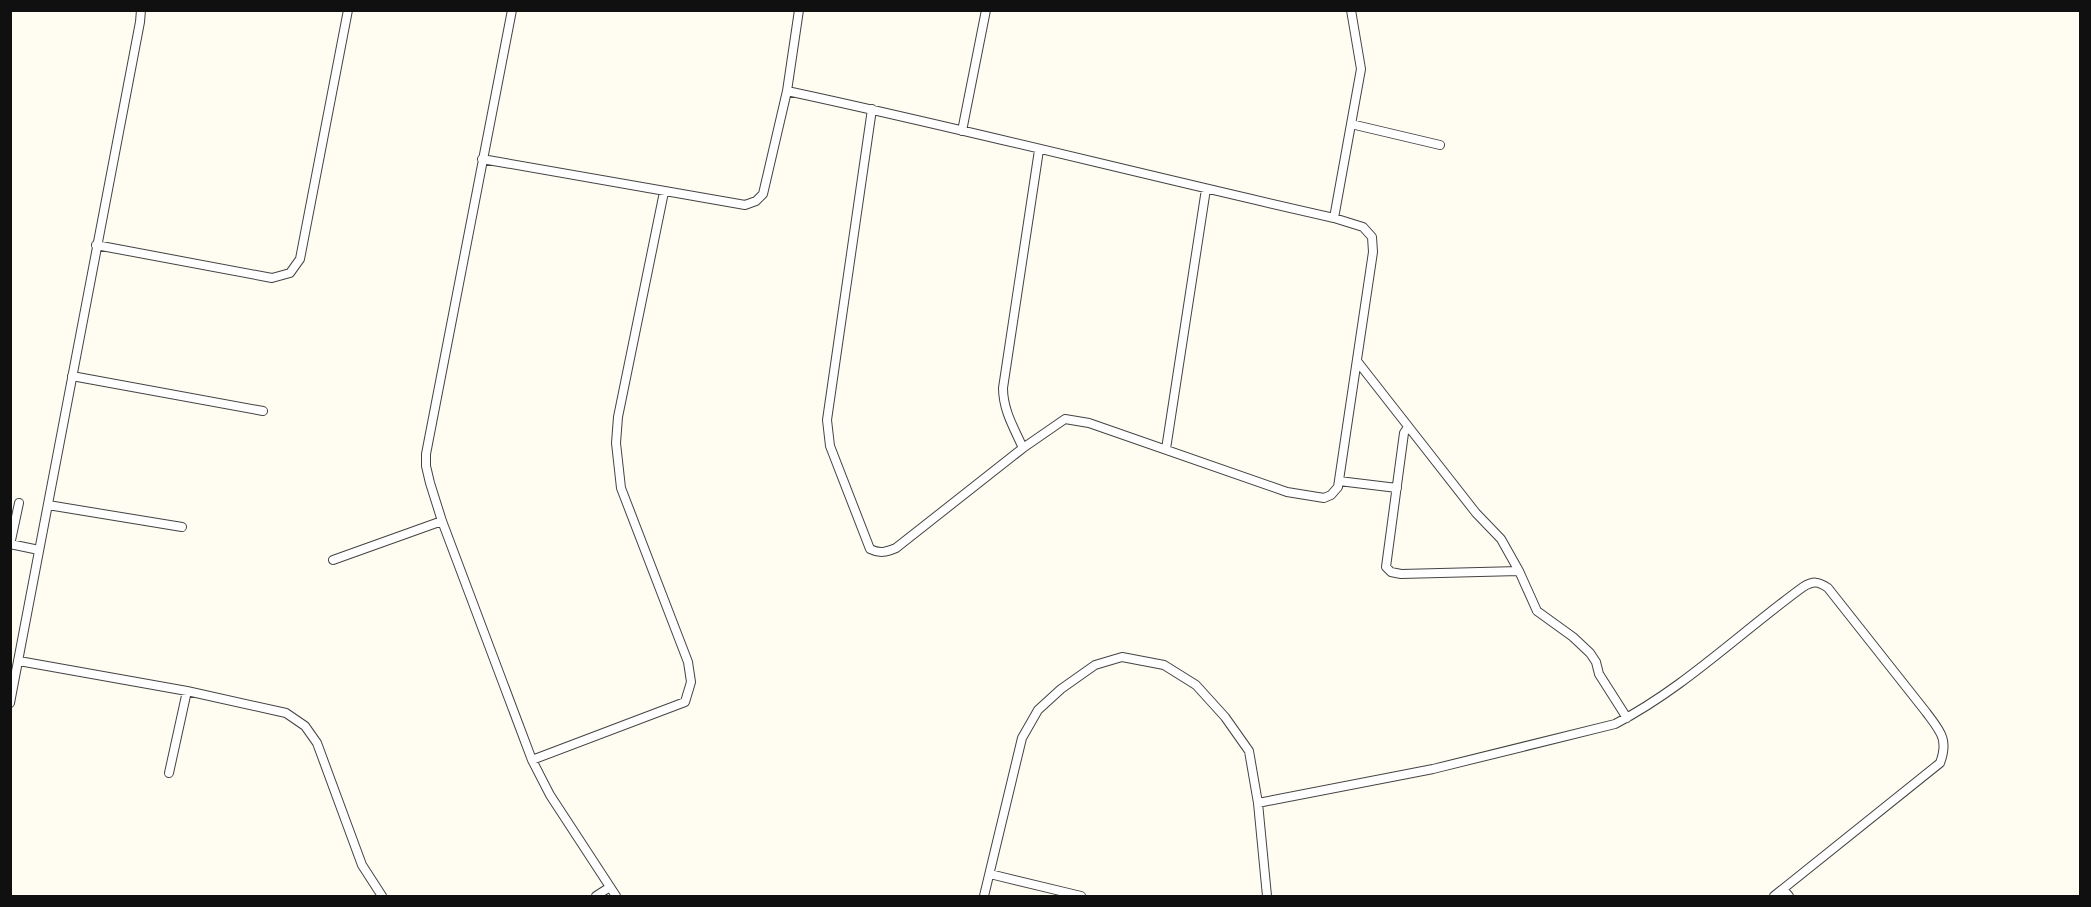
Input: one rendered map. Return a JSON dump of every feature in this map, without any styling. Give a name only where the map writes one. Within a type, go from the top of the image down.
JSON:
[{"type":"street","points":[[10,703],[141,10]]},
{"type":"street","points":[[96,245],[272,278],[290,273],[300,259],[348,10]]},
{"type":"street","points":[[512,10],[426,454],[426,466],[442,521],[532,760],[550,795],[616,897]]},
{"type":"street","points":[[483,159],[745,205],[756,201],[763,194],[787,91],[799,10]]},
{"type":"street","points":[[963,131],[986,10]]},
{"type":"street","points":[[1334,218],[1361,69],[1351,10]]},
{"type":"street","points":[[787,91],[872,109],[1334,218],[1363,228],[1372,237],[1373,252],[1338,487],[1331,495],[1324,498],[1287,492],[1089,423],[1065,419],[1023,448],[896,548],[877,553],[870,549],[830,446],[827,420],[872,109]]},
{"type":"street","points":[[1352,124],[1440,145]]},
{"type":"street","points":[[1023,448],[1006,410],[1003,388],[1039,150]]},
{"type":"street","points":[[1166,449],[1206,189]]},
{"type":"street","points":[[532,760],[685,702],[691,682],[688,662],[621,488],[615,443],[618,417],[664,192]]},
{"type":"street","points":[[1357,361],[1476,513],[1501,539],[1537,611],[1574,637],[1590,654],[1596,662],[1599,674],[1627,718]]},
{"type":"street","points":[[72,376],[263,411]]},
{"type":"street","points":[[1408,427],[1404,433],[1386,567],[1391,572],[1519,571]]},
{"type":"street","points":[[1339,481],[1396,488]]},
{"type":"street","points":[[19,503],[11,545],[39,550]]},
{"type":"street","points":[[48,505],[182,527]]},
{"type":"street","points":[[333,560],[442,521]]},
{"type":"street","points":[[1258,802],[1433,769],[1615,724],[1662,696],[1803,587],[1812,582],[1820,582],[1828,588],[1926,712],[1941,733],[1944,751],[1940,763],[1774,897]]},
{"type":"street","points":[[984,897],[1022,738],[1038,710],[1060,689],[1095,665],[1122,657],[1164,665],[1196,684],[1225,717],[1249,751],[1258,802],[1267,897]]},
{"type":"street","points":[[19,661],[187,691],[286,713],[305,726],[317,743],[362,865],[382,897]]},
{"type":"street","points":[[169,773],[187,691]]},
{"type":"street","points":[[990,874],[1081,897]]},
{"type":"street","points":[[596,897],[610,886]]},
{"type":"street","points":[[1783,890],[1789,897]]}]
